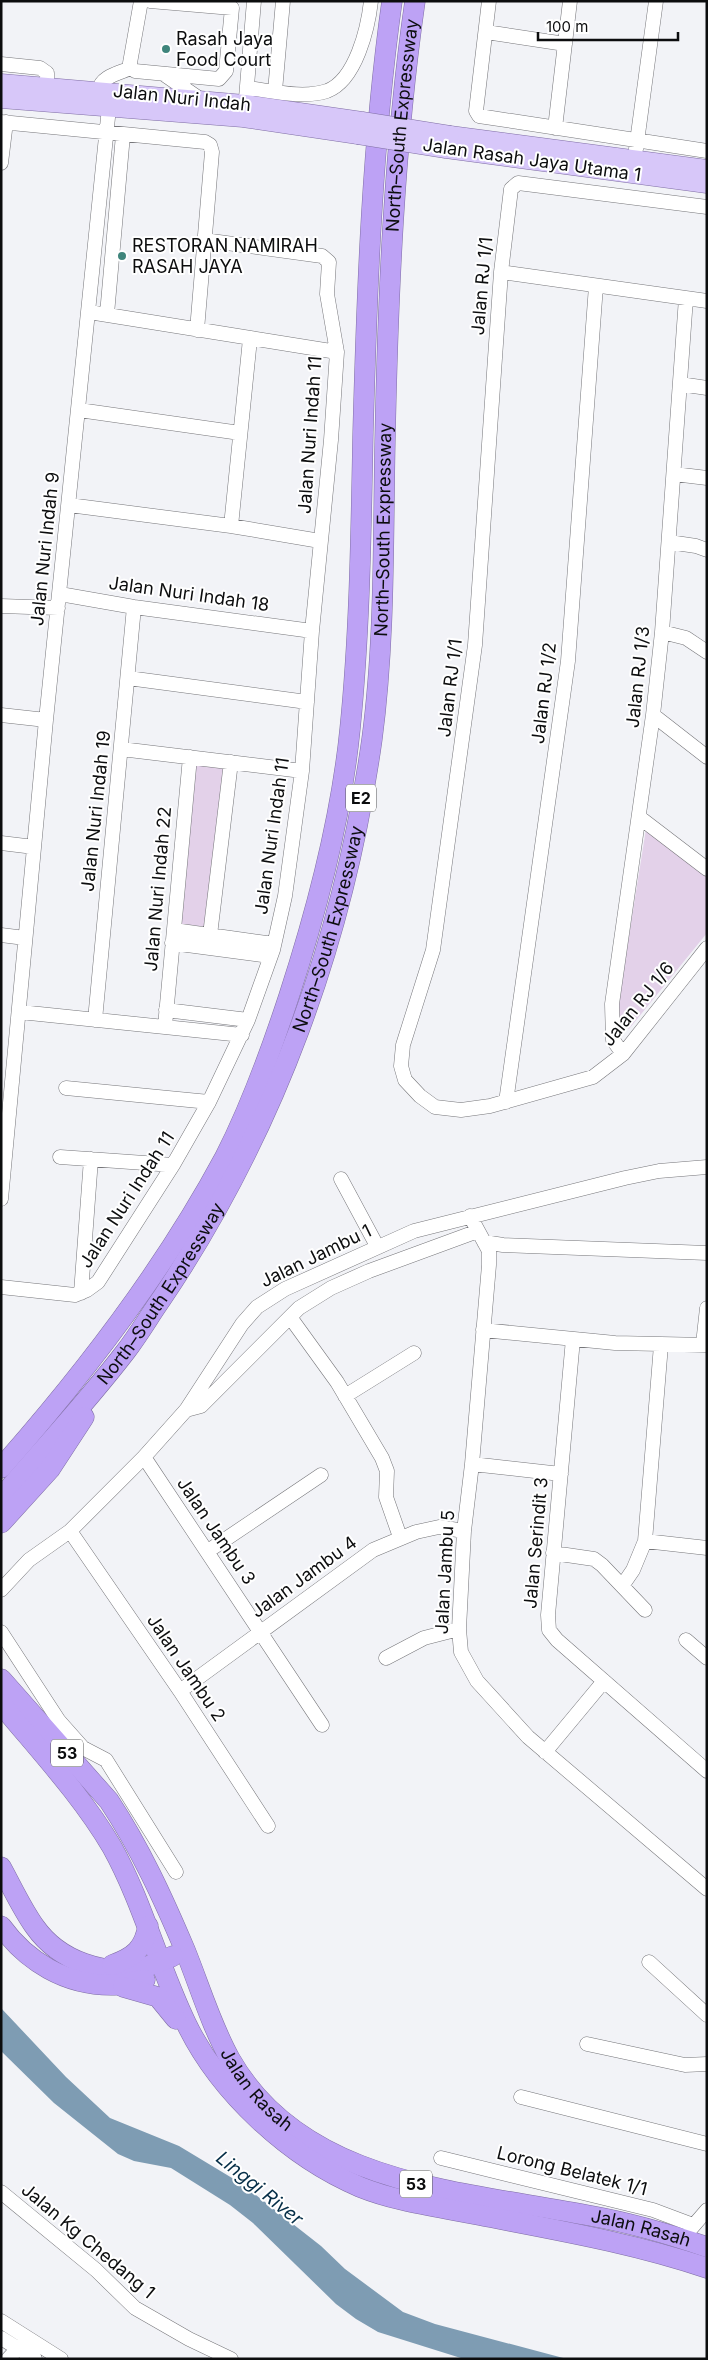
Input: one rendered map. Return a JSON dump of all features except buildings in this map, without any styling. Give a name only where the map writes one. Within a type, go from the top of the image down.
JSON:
[{"type":"highway","name":"North–South Expressway","points":[[1,1468],[25,1441],[121,1319],[172,1247],[226,1155],[269,1057],[312,925],[332,840],[350,733],[358,633],[368,273],[378,118],[392,1]]},
{"type":"highway","name":"North–South Expressway","points":[[1,1498],[127,1350],[189,1258],[242,1164],[288,1063],[332,931],[348,868],[372,737],[380,644],[391,266],[401,119],[415,1]]},
{"type":"highway","points":[[1,1523],[50,1469],[127,1350]]},
{"type":"highway","points":[[1,1464],[25,1441]]},
{"type":"highway","name":"Jalan Rasah","points":[[1,1679],[109,1801],[148,1868],[188,1958],[211,2022],[244,2080],[279,2118],[319,2145],[385,2176],[422,2186],[688,2232],[707,2247]]},
{"type":"highway","name":"Jalan Rasah","points":[[1,1704],[91,1815],[126,1876],[148,1926],[186,2024],[241,2104],[275,2134],[338,2177],[364,2188],[427,2205],[637,2247],[707,2268]]},
{"type":"highway","points":[[1,1867],[35,1927],[48,1943],[69,1957],[101,1968],[129,1969],[163,1967],[188,1958]]},
{"type":"highway","points":[[1,1926],[11,1941],[27,1956],[43,1967],[80,1981],[112,1985],[152,1994],[163,2001],[198,2054],[226,2084]]},
{"type":"highway","points":[[101,1968],[135,1955],[146,1940],[148,1926]]},
{"type":"highway","points":[[112,1985],[149,1979],[163,1967]]},
{"type":"highway","points":[[676,2258],[688,2232]]},
{"type":"main road","name":"Jalan Nuri Indah","points":[[1,83],[47,86],[242,118],[360,128]]},
{"type":"main road","name":"Jalan Nuri Indah","points":[[1,99],[106,96],[200,99],[246,96],[360,128]]},
{"type":"main road","name":"Jalan Rasah Jaya Utama 1","points":[[360,128],[707,184]]},
{"type":"main road","name":"Jalan Rasah Jaya Utama 1","points":[[448,142],[707,169]]},
{"type":"street","points":[[141,1],[130,63],[131,68],[135,71],[164,75],[219,79],[224,76],[233,5],[150,1]]},
{"type":"street","points":[[254,1],[246,96],[275,91],[314,94],[337,85],[354,64],[363,40],[371,1]]},
{"type":"street","points":[[275,91],[284,1]]},
{"type":"street","points":[[489,1],[477,115],[707,151]]},
{"type":"street","points":[[555,128],[570,1]]},
{"type":"street","points":[[634,160],[656,1]]},
{"type":"street","points":[[486,32],[565,44]]},
{"type":"street","points":[[1,64],[40,68],[47,73],[47,86]]},
{"type":"street","points":[[106,96],[102,83],[106,79],[131,68]]},
{"type":"street","points":[[164,75],[200,99]]},
{"type":"street","name":"Jalan Nuri Indah 9","points":[[1,1199],[46,720],[80,410],[107,133],[106,96]]},
{"type":"street","points":[[1,163],[4,122],[204,142],[210,146],[212,152],[197,330]]},
{"type":"street","points":[[107,314],[123,134]]},
{"type":"street","name":"Jalan RJ 1/1","points":[[506,1102],[461,1110],[435,1107],[420,1096],[405,1080],[401,1066],[403,1045],[433,950],[475,645],[502,272],[510,193],[514,185],[518,183],[707,207]]},
{"type":"street","name":"Jalan Nuri Indah 11","points":[[1,1287],[66,1294],[81,1293],[98,1282],[173,1165],[209,1102],[242,1035],[272,950],[285,896],[302,770],[312,631],[331,440],[336,352],[327,294],[329,262],[322,256],[204,240]]},
{"type":"street","points":[[502,272],[707,301]]},
{"type":"street","name":"Jalan RJ 1/2","points":[[506,1102],[568,661],[596,286]]},
{"type":"street","name":"Jalan RJ 1/3","points":[[623,1054],[613,1040],[611,1019],[653,714],[662,632],[686,298]]},
{"type":"street","points":[[89,312],[336,352]]},
{"type":"street","points":[[232,526],[250,339]]},
{"type":"street","points":[[680,384],[707,388]]},
{"type":"street","points":[[80,410],[240,433]]},
{"type":"street","points":[[674,474],[707,478]]},
{"type":"street","points":[[69,505],[232,526],[320,541]]},
{"type":"street","points":[[669,542],[696,546],[707,550]]},
{"type":"street","name":"Jalan Nuri Indah 18","points":[[1,606],[59,601],[134,607],[312,631]]},
{"type":"street","name":"Jalan Nuri Indah 19","points":[[95,1020],[134,607]]},
{"type":"street","points":[[662,632],[686,638],[707,652]]},
{"type":"street","points":[[128,678],[307,702]]},
{"type":"street","points":[[653,714],[707,757]]},
{"type":"street","points":[[1,715],[46,720]]},
{"type":"street","points":[[121,749],[302,770]]},
{"type":"street","name":"Jalan Nuri Indah 22","points":[[164,1026],[190,757]]},
{"type":"street","points":[[210,935],[231,762]]},
{"type":"street","points":[[639,817],[707,870]]},
{"type":"street","points":[[1,843],[34,847]]},
{"type":"street","points":[[1,935],[25,938]]},
{"type":"street","points":[[173,936],[210,935],[272,950]]},
{"type":"street","points":[[173,936],[272,950]]},
{"type":"street","name":"Jalan RJ 1/6","points":[[506,1102],[593,1077],[623,1054],[707,948]]},
{"type":"street","points":[[166,1010],[248,1020]]},
{"type":"street","points":[[20,1012],[242,1035]]},
{"type":"street","points":[[66,1088],[209,1102]]},
{"type":"street","points":[[60,1157],[173,1165]]},
{"type":"street","points":[[81,1293],[92,1159]]},
{"type":"street","name":"Jalan Jambu 1","points":[[1,1590],[29,1560],[70,1531],[144,1457],[186,1410],[242,1324],[257,1307],[285,1289],[414,1231],[625,1178],[659,1171],[707,1167]]},
{"type":"street","points":[[341,1179],[377,1246]]},
{"type":"street","name":"Jalan Jambu 5","points":[[470,1216],[488,1251],[489,1266],[472,1464],[464,1531],[459,1629],[461,1652],[477,1681],[528,1737],[707,1889]]},
{"type":"street","points":[[186,1410],[201,1406],[299,1308],[330,1288],[369,1271],[481,1236],[503,1245],[707,1253]]},
{"type":"street","points":[[483,1330],[573,1339],[662,1345],[705,1345],[707,1308]]},
{"type":"street","points":[[290,1318],[346,1396],[382,1458],[387,1471],[386,1496],[400,1538]]},
{"type":"street","name":"Jalan Serindit 3","points":[[573,1339],[548,1615],[549,1630],[557,1640],[707,1770]]},
{"type":"street","points":[[622,1586],[634,1570],[645,1541],[662,1345]]},
{"type":"street","points":[[346,1396],[414,1353]]},
{"type":"street","name":"Jalan Jambu 3","points":[[144,1457],[322,1725]]},
{"type":"street","points":[[472,1464],[562,1474]]},
{"type":"street","points":[[208,1552],[321,1475]]},
{"type":"street","name":"Jalan Jambu 4","points":[[180,1691],[374,1550],[400,1538],[439,1527],[464,1531]]},
{"type":"street","name":"Jalan Jambu 2","points":[[70,1531],[180,1691],[268,1826]]},
{"type":"street","points":[[645,1541],[707,1548]]},
{"type":"street","points":[[554,1553],[594,1559],[645,1610]]},
{"type":"street","points":[[386,1658],[424,1638],[459,1629]]},
{"type":"street","points":[[1,1632],[59,1721],[83,1748],[106,1760],[176,1872]]},
{"type":"street","points":[[686,1640],[707,1658]]},
{"type":"street","points":[[545,1752],[604,1681]]},
{"type":"street","points":[[649,1962],[707,2015]]},
{"type":"street","points":[[587,2044],[685,2065],[707,2064]]},
{"type":"street","points":[[521,2097],[707,2144]]},
{"type":"street","name":"Lorong Belatek 1/1","points":[[441,2158],[653,2210],[688,2232]]},
{"type":"street","name":"Jalan Kg Chedang 1","points":[[1,2192],[96,2270],[135,2308],[189,2339],[231,2359]]},
{"type":"street","points":[[688,2232],[707,2210]]},
{"type":"street","points":[[1,2321],[61,2359]]},
{"type":"street","points":[[1,2338],[35,2359]]},
{"type":"street","points":[[8,2359],[28,2338]]},
{"type":"shaded area","points":[[196,765],[225,768],[208,927],[179,924]]},
{"type":"shaded area","points":[[646,829],[707,878],[707,933],[629,1029],[622,1023],[617,1011]]},
{"type":"water","points":[[1,2008],[66,2077],[110,2118],[179,2146],[242,2184],[321,2246],[345,2269],[403,2312],[435,2324],[567,2359],[464,2359],[378,2332],[356,2319],[336,2304],[253,2223],[230,2205],[171,2168],[134,2161],[118,2154],[54,2103],[1,2051]]},
{"type":"place","name":"Rasah Jaya Food Court","points":[[166,49]]},
{"type":"place","name":"RESTORAN NAMIRAH RASAH JAYA","points":[[122,256]]},
{"type":"water label","name":"Linggi River","points":[[260,2188]]}]
